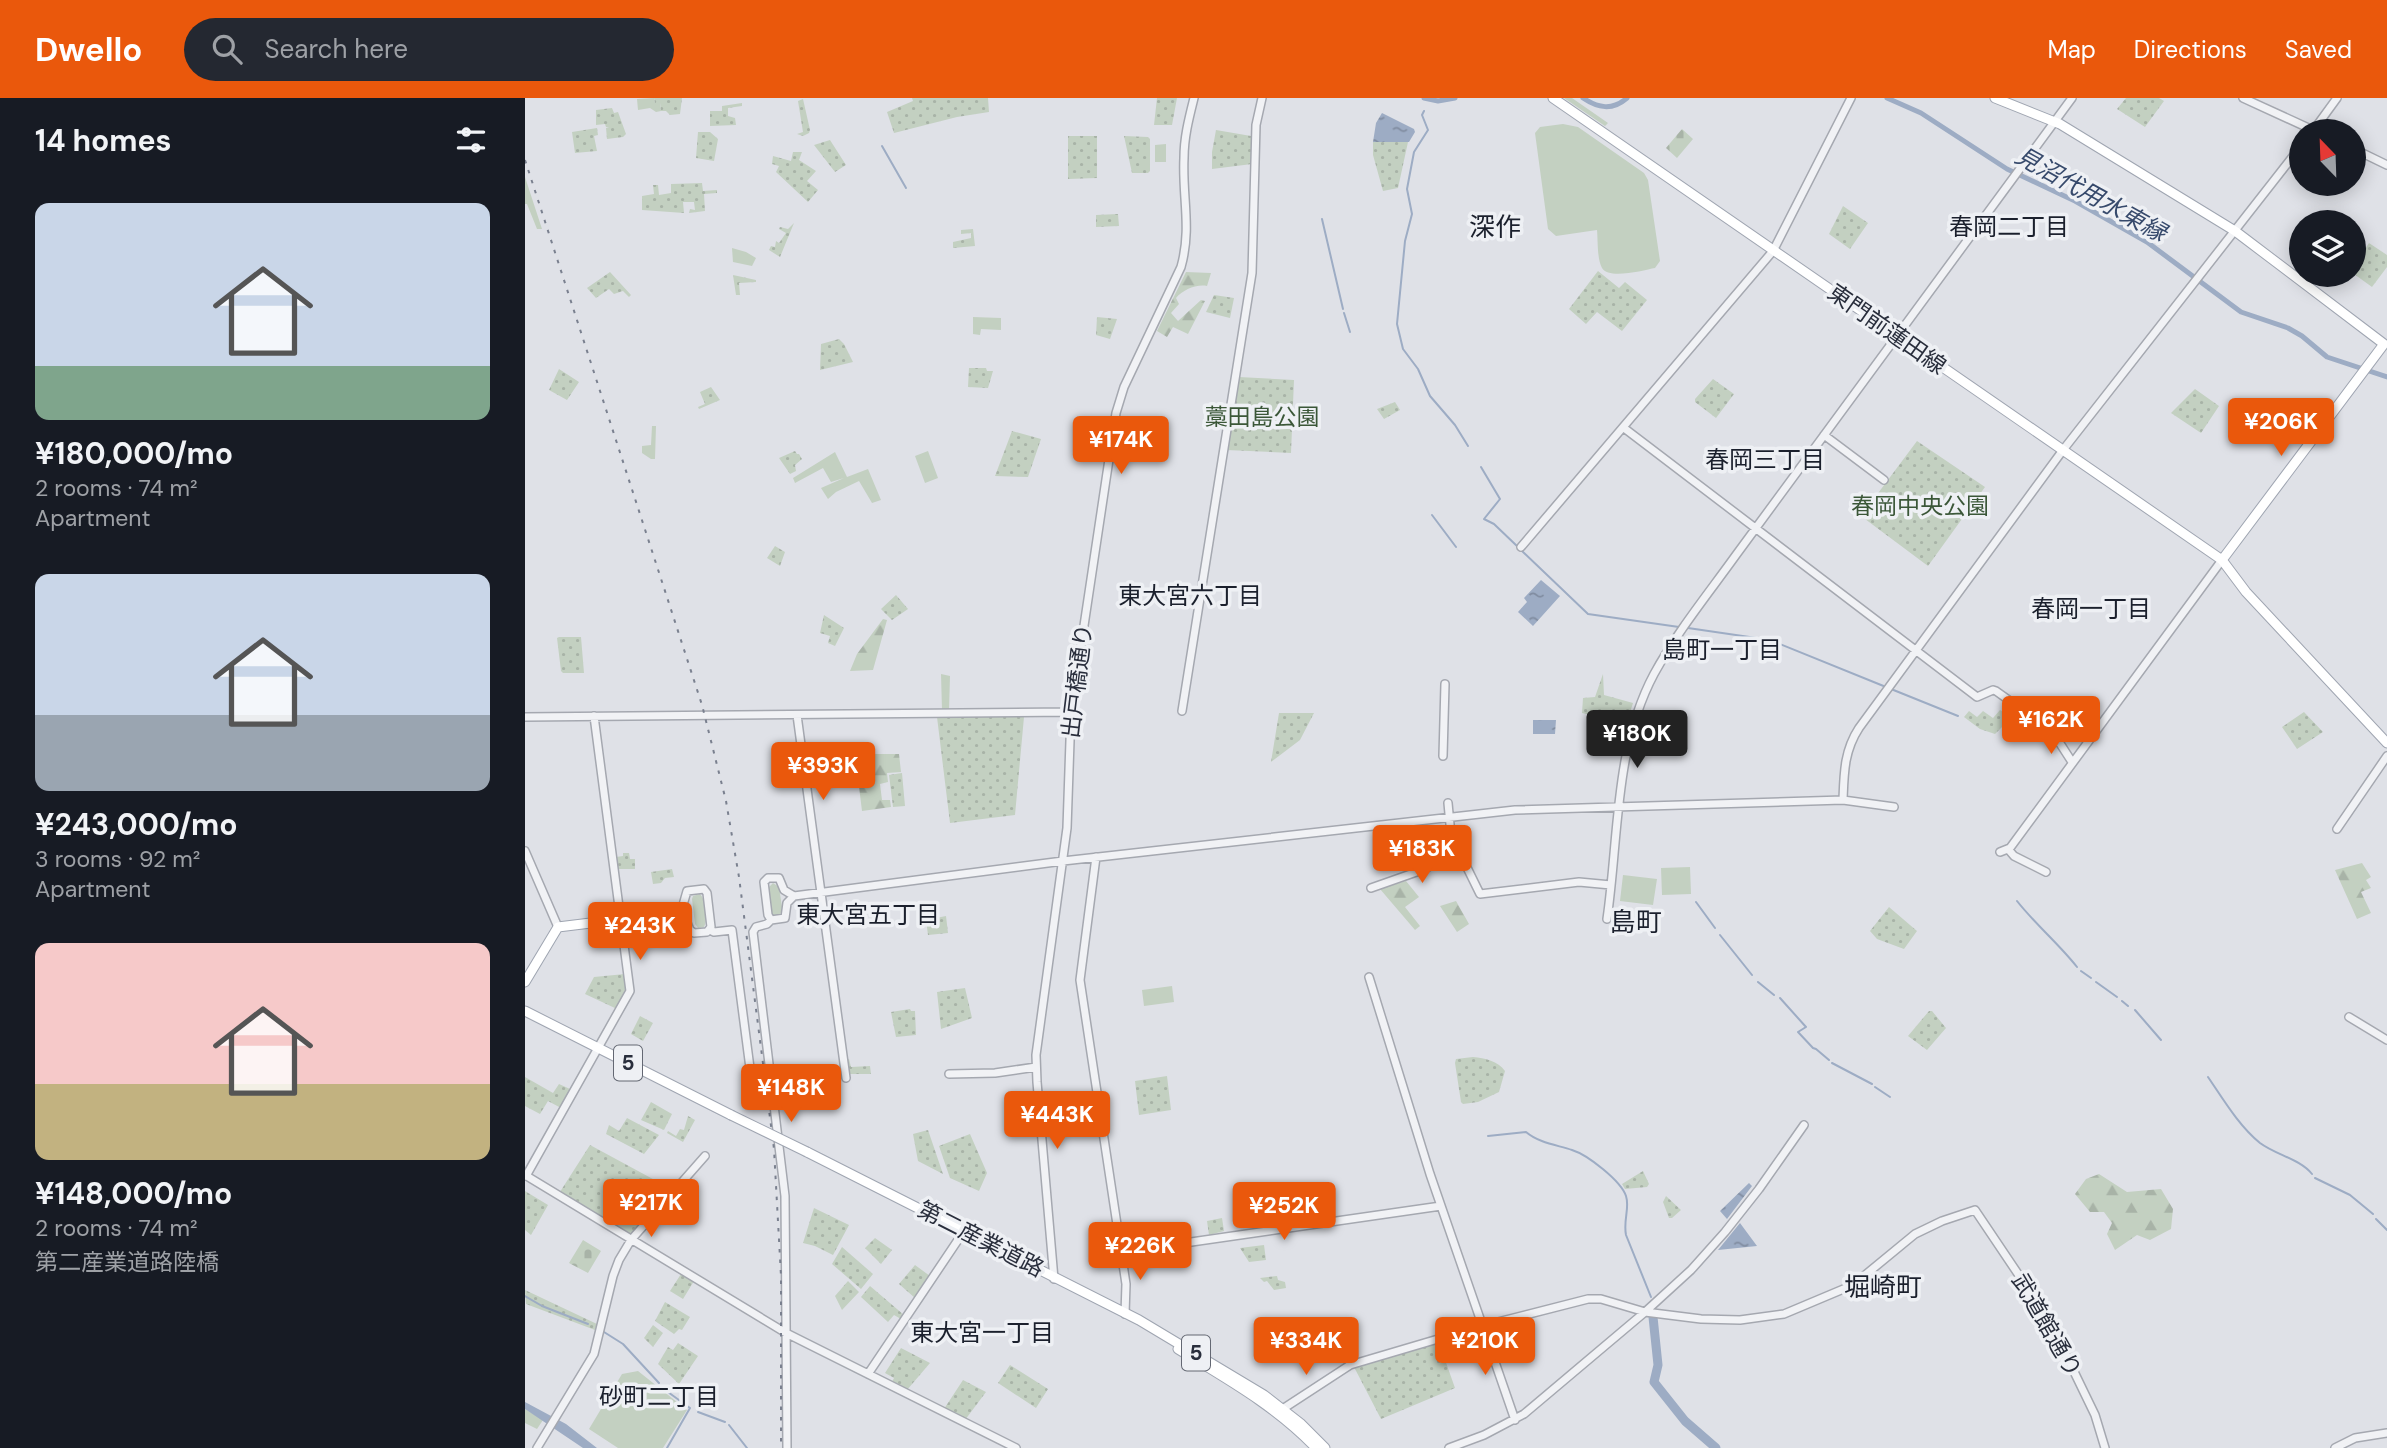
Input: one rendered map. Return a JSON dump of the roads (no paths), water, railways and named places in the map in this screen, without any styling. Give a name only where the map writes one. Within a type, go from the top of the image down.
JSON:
[{"type":"main road","name":"東門前蓮田線","points":[[1553,98],[2222,561],[2246,592],[2387,743]]},
{"type":"main road","points":[[1995,98],[2054,121],[2235,231],[2386,342],[2222,561]]},
{"type":"main road","points":[[525,982],[558,928],[672,913]]},
{"type":"main road","name":"5","points":[[525,1014],[597,1050]]},
{"type":"main road","name":"第二産業道路","points":[[597,1050],[1125,1314],[1226,1370],[1325,1448]]},
{"type":"main road","name":"第二産業道路","points":[[1280,1410],[1316,1448]]},
{"type":"street","name":"出戸橋通り","points":[[1054,1278],[1036,1067],[1069,804],[1071,712],[1116,413],[1123,387],[1181,267],[1186,247],[1188,220],[1184,159],[1194,98]]},
{"type":"street","points":[[1182,712],[1252,273],[1256,125],[1262,98]]},
{"type":"street","points":[[1521,547],[1773,251],[1851,98]]},
{"type":"street","points":[[1607,919],[1626,753],[1633,726],[1654,675],[1681,631],[2071,98]]},
{"type":"street","points":[[2243,98],[2289,120]]},
{"type":"street","points":[[2322,119],[2337,98]]},
{"type":"street","points":[[2366,155],[2387,165]]},
{"type":"street","points":[[1843,800],[1845,758],[1853,737],[2063,450],[2289,161]]},
{"type":"street","points":[[1624,428],[1977,698],[1993,690],[2022,708],[2052,731],[2072,762]]},
{"type":"street","points":[[1824,435],[1884,480]]},
{"type":"street","points":[[2046,872],[2004,850],[2222,561]]},
{"type":"street","points":[[1443,756],[1445,684]]},
{"type":"street","points":[[525,718],[1071,712]]},
{"type":"street","points":[[797,715],[846,1078]]},
{"type":"street","points":[[594,716],[630,991],[525,1175],[786,1333],[1016,1448]]},
{"type":"street","points":[[2337,829],[2387,756]]},
{"type":"street","points":[[783,888],[786,893],[794,896],[1096,857],[1514,810],[1843,800],[1894,807]]},
{"type":"street","points":[[1448,803],[1450,831],[1480,894],[1579,882],[1611,885]]},
{"type":"street","points":[[1371,888],[1425,869],[1457,849]]},
{"type":"street","points":[[525,851],[558,928]]},
{"type":"street","points":[[1096,857],[1080,980],[1122,1252],[1126,1284],[1125,1314]]},
{"type":"street","points":[[771,920],[764,882],[767,879],[778,877],[781,880],[786,910]]},
{"type":"street","points":[[710,930],[706,890],[690,890],[685,895],[690,930],[694,933],[732,930],[750,1068]]},
{"type":"street","points":[[787,1448],[785,1196],[753,932],[756,927],[771,920],[785,918],[789,901],[794,896]]},
{"type":"street","points":[[672,913],[686,901]]},
{"type":"street","points":[[672,913],[682,916],[688,922]]},
{"type":"street","points":[[1369,977],[1441,1206],[1515,1420]]},
{"type":"street","points":[[2349,1017],[2387,1040]]},
{"type":"street","points":[[949,1074],[995,1073],[1036,1067]]},
{"type":"street","points":[[1449,1448],[1515,1420],[1645,1312],[1710,1250],[1759,1189],[1804,1125]]},
{"type":"street","points":[[537,1448],[590,1361],[619,1260],[631,1240],[705,1156]]},
{"type":"street","points":[[1122,1252],[1441,1206]]},
{"type":"street","name":"武道館通り","points":[[1645,1312],[1728,1320],[1791,1312],[1853,1285],[1922,1230],[1953,1216],[1975,1210],[2055,1330],[2095,1415],[2105,1448]]},
{"type":"street","points":[[868,1374],[963,1233]]},
{"type":"street","points":[[1280,1410],[1350,1365],[1482,1326],[1595,1298],[1645,1312]]},
{"type":"street","points":[[2335,1448],[2355,1438],[2387,1433]]},
{"type":"water","points":[[1382,113],[1414,129],[1409,142],[1373,142],[1376,123]]},
{"type":"water","points":[[1541,580],[1560,596],[1533,626],[1518,612],[1527,602],[1524,598]]},
{"type":"water","points":[[1533,720],[1556,720],[1555,734],[1533,734]]},
{"type":"water","points":[[1749,1183],[1752,1186],[1727,1219],[1720,1211]]},
{"type":"water","points":[[1740,1223],[1757,1246],[1718,1250]]},
{"type":"water","points":[[525,1402],[566,1424],[597,1448],[583,1448],[525,1409]]},
{"type":"waterway","name":"見沼代用水東縁","points":[[1424,98],[1438,101],[1455,98]]},
{"type":"waterway","name":"見沼代用水東縁","points":[[1583,98],[1605,107],[1616,105],[1627,98]]},
{"type":"waterway","name":"見沼代用水東縁","points":[[1887,98],[1921,113],[2007,169],[2075,201],[2147,242],[2241,312],[2288,328],[2327,357],[2387,377]]},
{"type":"waterway","points":[[1424,111],[1422,115],[1428,130],[1414,152],[1407,189],[1412,214],[1405,241],[1397,324],[1403,349],[1418,369],[1430,396],[1455,425],[1468,446]]},
{"type":"waterway","points":[[882,146],[906,188]]},
{"type":"waterway","points":[[1322,219],[1343,309]]},
{"type":"waterway","points":[[1344,313],[1350,332]]},
{"type":"waterway","points":[[1481,467],[1500,499],[1484,519],[1494,524],[1518,547]]},
{"type":"waterway","points":[[1432,515],[1456,547]]},
{"type":"waterway","points":[[1522,551],[1588,614],[1679,627]]},
{"type":"waterway","points":[[1688,628],[1770,640],[1886,687]]},
{"type":"waterway","points":[[1891,689],[1958,716]]},
{"type":"waterway","points":[[2017,901],[2077,967]]},
{"type":"waterway","points":[[1696,902],[1715,928]]},
{"type":"waterway","points":[[1720,935],[1752,975]]},
{"type":"waterway","points":[[2081,971],[2091,978]]},
{"type":"waterway","points":[[1758,982],[1774,995]]},
{"type":"waterway","points":[[2096,982],[2117,997]]},
{"type":"waterway","points":[[1780,998],[1806,1027],[1798,1032],[1829,1060]]},
{"type":"waterway","points":[[2122,1001],[2128,1006]]},
{"type":"waterway","points":[[2135,1010],[2161,1040]]},
{"type":"waterway","points":[[1832,1063],[1872,1084]]},
{"type":"waterway","points":[[2208,1077],[2252,1136],[2312,1174]]},
{"type":"waterway","points":[[1875,1087],[1890,1097]]},
{"type":"waterway","points":[[1488,1136],[1526,1132],[1542,1141],[1579,1153],[1611,1176],[1626,1196],[1626,1235],[1651,1297]]},
{"type":"waterway","points":[[2315,1178],[2350,1195],[2373,1214]]},
{"type":"waterway","points":[[2376,1219],[2387,1230]]},
{"type":"waterway","points":[[525,1296],[542,1306],[588,1324]]},
{"type":"waterway","points":[[1653,1317],[1658,1365],[1654,1382],[1685,1421],[1716,1448]]},
{"type":"waterway","points":[[604,1332],[623,1344],[659,1383]]},
{"type":"waterway","points":[[661,1387],[690,1408],[667,1448]]},
{"type":"waterway","points":[[698,1412],[725,1422]]},
{"type":"waterway","points":[[729,1425],[747,1448]]},
{"type":"railway","points":[[525,160],[702,705],[726,801],[739,877],[774,1149],[781,1276],[781,1448]]},
{"type":"district","name":"春岡二丁目","points":[[2009,226]]},
{"type":"district","name":"深作","points":[[1495,227]]},
{"type":"district","name":"春岡三丁目","points":[[1765,459]]},
{"type":"district","name":"東大宮六丁目","points":[[1190,595]]},
{"type":"district","name":"春岡一丁目","points":[[2091,608]]},
{"type":"district","name":"島町一丁目","points":[[1722,649]]},
{"type":"district","name":"東大宮五丁目","points":[[868,914]]},
{"type":"district","name":"島町","points":[[1636,922]]},
{"type":"district","name":"堀崎町","points":[[1883,1287]]},
{"type":"district","name":"東大宮一丁目","points":[[982,1332]]},
{"type":"district","name":"砂町二丁目","points":[[659,1396]]},
{"type":"park label","name":"藁田島公園","points":[[1262,417]]},
{"type":"park label","name":"春岡中央公園","points":[[1920,506]]}]
